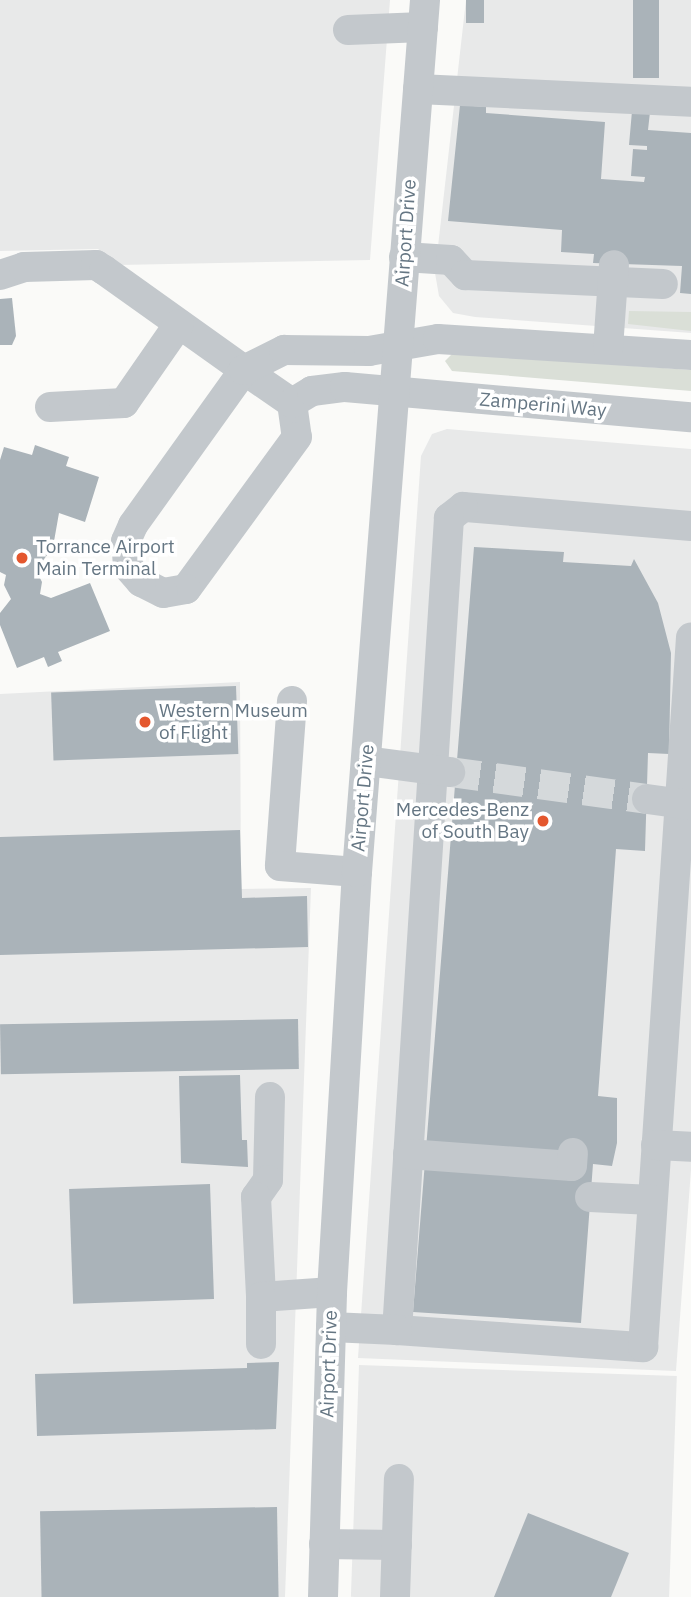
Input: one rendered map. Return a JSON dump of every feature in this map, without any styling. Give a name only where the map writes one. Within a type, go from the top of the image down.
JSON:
[{"type":"street","points":[[348,30],[424,13]]},
{"type":"street","name":"Airport Drive","points":[[323,1597],[332,1292],[357,872],[424,13]]},
{"type":"street","points":[[418,89],[691,102]]},
{"type":"street","points":[[404,257],[451,260],[465,275],[614,272],[663,284]]},
{"type":"street","points":[[8,267],[96,265],[244,370],[292,403],[297,437],[186,589],[163,593],[141,582],[128,567],[126,553],[133,525],[244,370],[293,348],[369,351],[399,344],[454,339],[691,355]]},
{"type":"street","points":[[608,348],[614,272]]},
{"type":"street","points":[[50,407],[124,403],[179,324]]},
{"type":"street","name":"Zamperini Way","points":[[292,403],[329,387],[691,417]]},
{"type":"street","points":[[397,1330],[408,1154],[442,771],[449,518],[463,507],[691,526]]},
{"type":"street","points":[[331,1327],[643,1348],[656,1145],[685,804],[691,638]]},
{"type":"street","points":[[292,701],[281,866],[357,872]]},
{"type":"street","points":[[366,761],[442,771]]},
{"type":"street","points":[[647,799],[685,804]]},
{"type":"street","points":[[261,1344],[256,1197],[268,1180],[270,1097]]},
{"type":"street","points":[[656,1145],[691,1147]]},
{"type":"street","points":[[408,1154],[572,1166],[573,1153]]},
{"type":"street","points":[[590,1197],[652,1200]]},
{"type":"street","points":[[261,1297],[332,1292]]},
{"type":"street","points":[[395,1597],[399,1479]]},
{"type":"street","points":[[324,1544],[397,1545]]},
{"type":"shaded area","points":[[0,0],[390,0],[370,260],[119,265],[98,249],[0,251]]},
{"type":"shaded area","points":[[466,0],[691,0],[691,333],[475,317],[453,313],[439,296],[435,273]]},
{"type":"shaded area","points":[[629,311],[691,312],[691,331],[628,324]]},
{"type":"shaded area","points":[[453,353],[691,370],[691,391],[452,371],[445,361]]},
{"type":"shaded area","name":"Mercedes-Benz of South Bay","points":[[447,429],[691,449],[691,1170],[676,1371],[358,1358],[421,456],[432,434]]},
{"type":"shaded area","points":[[240,682],[241,889],[311,888],[285,1597],[0,1597],[0,694]]},
{"type":"shaded area","points":[[359,1365],[677,1376],[669,1597],[351,1597]]},
{"type":"building","points":[[466,0],[484,0],[484,23],[466,23]]},
{"type":"building","points":[[633,0],[659,0],[659,78],[633,78]]},
{"type":"building","points":[[460,105],[486,107],[486,113],[605,122],[601,179],[644,182],[645,177],[631,176],[633,149],[647,150],[647,146],[629,145],[632,111],[650,112],[648,130],[691,133],[691,294],[680,293],[682,266],[593,263],[594,254],[561,252],[562,230],[448,221]]},
{"type":"building","points":[[12,298],[16,336],[12,345],[0,345],[0,299]]},
{"type":"building","name":"Torrance Airport Main Terminal","points":[[35,445],[69,457],[66,466],[99,477],[85,522],[59,513],[53,547],[36,570],[42,582],[40,594],[51,598],[90,583],[110,631],[58,652],[62,661],[48,667],[44,657],[17,668],[0,625],[0,613],[11,599],[4,585],[6,575],[0,572],[0,460],[4,447],[32,455]]},
{"type":"building","points":[[474,547],[564,552],[563,562],[631,566],[634,559],[658,603],[671,653],[669,754],[648,753],[645,851],[616,849],[598,1096],[617,1098],[617,1143],[612,1166],[593,1164],[581,1323],[413,1312]]},
{"type":"building","name":"Western Museum of Flight","points":[[236,686],[238,754],[53,760],[51,692]]},
{"type":"building","points":[[240,830],[242,898],[307,896],[308,947],[0,955],[0,837]]},
{"type":"building","points":[[298,1019],[299,1069],[1,1074],[0,1024]]},
{"type":"building","points":[[240,1075],[242,1140],[247,1140],[248,1167],[181,1163],[179,1076]]},
{"type":"building","points":[[210,1184],[214,1299],[73,1304],[69,1189]]},
{"type":"building","points":[[279,1362],[276,1429],[37,1436],[35,1374],[247,1368],[247,1363]]},
{"type":"building","points":[[277,1507],[279,1597],[42,1597],[40,1511]]},
{"type":"building","points":[[528,1513],[629,1553],[611,1597],[494,1597]]},
{"type":"tunnel","points":[[450,772],[647,799]]},
{"type":"place","name":"Torrance Airport Main Terminal","points":[[22,558]]},
{"type":"place","name":"Western Museum of Flight","points":[[145,722]]},
{"type":"place","name":"Mercedes-Benz of South Bay","points":[[543,821]]}]
